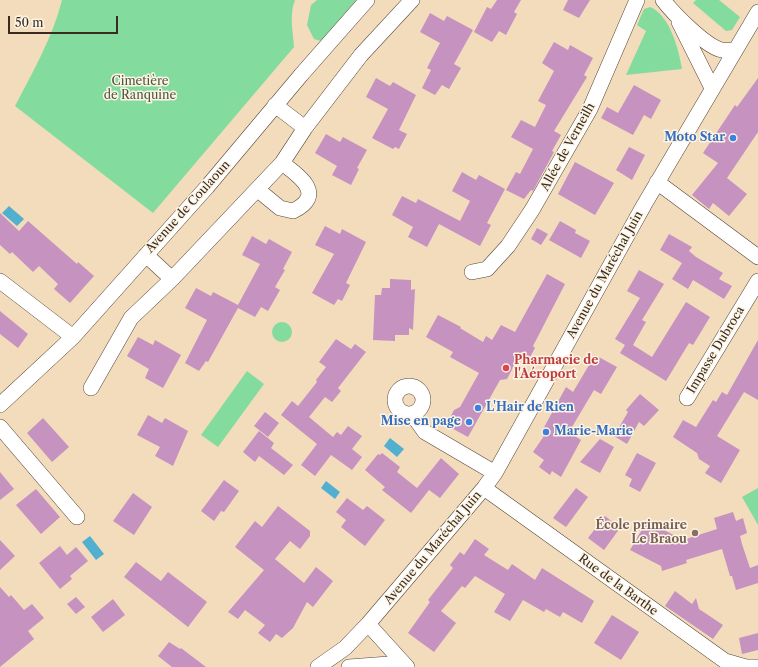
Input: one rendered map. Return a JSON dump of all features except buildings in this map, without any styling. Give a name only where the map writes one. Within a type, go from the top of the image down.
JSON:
[{"type":"street","name":"Avenue de Coulaoun","points":[[0,405],[73,337],[207,187],[275,105],[366,0]]},
{"type":"street","name":"Allée de Verneilh","points":[[472,272],[487,269],[508,246],[532,210],[590,109],[637,0]]},
{"type":"street","points":[[663,0],[677,17],[712,88]]},
{"type":"street","points":[[91,388],[131,318],[172,279],[282,163],[305,128],[405,2]]},
{"type":"street","name":"Avenue du Maréchal Juin","points":[[318,667],[345,648],[368,624],[484,488],[495,473],[658,182],[734,50],[758,12]]},
{"type":"street","points":[[677,17],[721,50],[734,50]]},
{"type":"street","points":[[275,105],[305,128]]},
{"type":"street","points":[[258,190],[280,208],[293,211],[304,205],[309,193],[306,183],[300,176],[282,163]]},
{"type":"street","points":[[658,182],[758,257]]},
{"type":"street","points":[[146,255],[172,279]]},
{"type":"street","points":[[0,281],[73,337]]},
{"type":"street","name":"Impasse Dubroca","points":[[687,398],[758,282]]},
{"type":"street","points":[[412,414],[425,432],[495,473]]},
{"type":"street","points":[[0,427],[77,517]]},
{"type":"street","name":"Rue de la Barthe","points":[[484,488],[725,661],[746,667],[758,667]]},
{"type":"street","points":[[368,624],[407,667]]},
{"type":"street","points":[[349,667],[389,664],[407,667]]},
{"type":"green space","name":"Cimetière de Ranquine","points":[[62,0],[295,0],[292,11],[294,47],[153,213],[15,106],[48,41]]},
{"type":"green space","points":[[317,0],[356,0],[321,41],[314,39],[307,25],[311,5]]},
{"type":"green space","points":[[696,0],[719,0],[740,17],[732,30],[726,31],[693,3]]},
{"type":"green space","points":[[650,7],[663,17],[668,25],[679,52],[682,69],[626,75],[646,31],[637,25],[644,9]]},
{"type":"green space","points":[[282,322],[289,325],[292,332],[289,339],[282,342],[275,339],[272,332],[275,325]]},
{"type":"green space","points":[[247,371],[264,384],[218,447],[201,435]]},
{"type":"green space","points":[[758,488],[758,525],[742,497]]},
{"type":"water","points":[[9,206],[24,219],[17,226],[2,213]]},
{"type":"water","points":[[390,438],[404,449],[397,457],[384,446]]},
{"type":"water","points":[[326,481],[340,492],[335,499],[321,488]]},
{"type":"water","points":[[90,536],[104,554],[96,560],[82,542]]},
{"type":"place","name":"Moto Star","points":[[733,138]]},
{"type":"place","name":"Pharmacie de l'Aéroport","points":[[506,368]]},
{"type":"place","name":"L'Hair de Rien","points":[[478,408]]},
{"type":"place","name":"Mise en page","points":[[469,422]]},
{"type":"place","name":"Marie-Marie","points":[[546,432]]},
{"type":"place","name":"École primaire Le Braou","points":[[695,533]]}]
